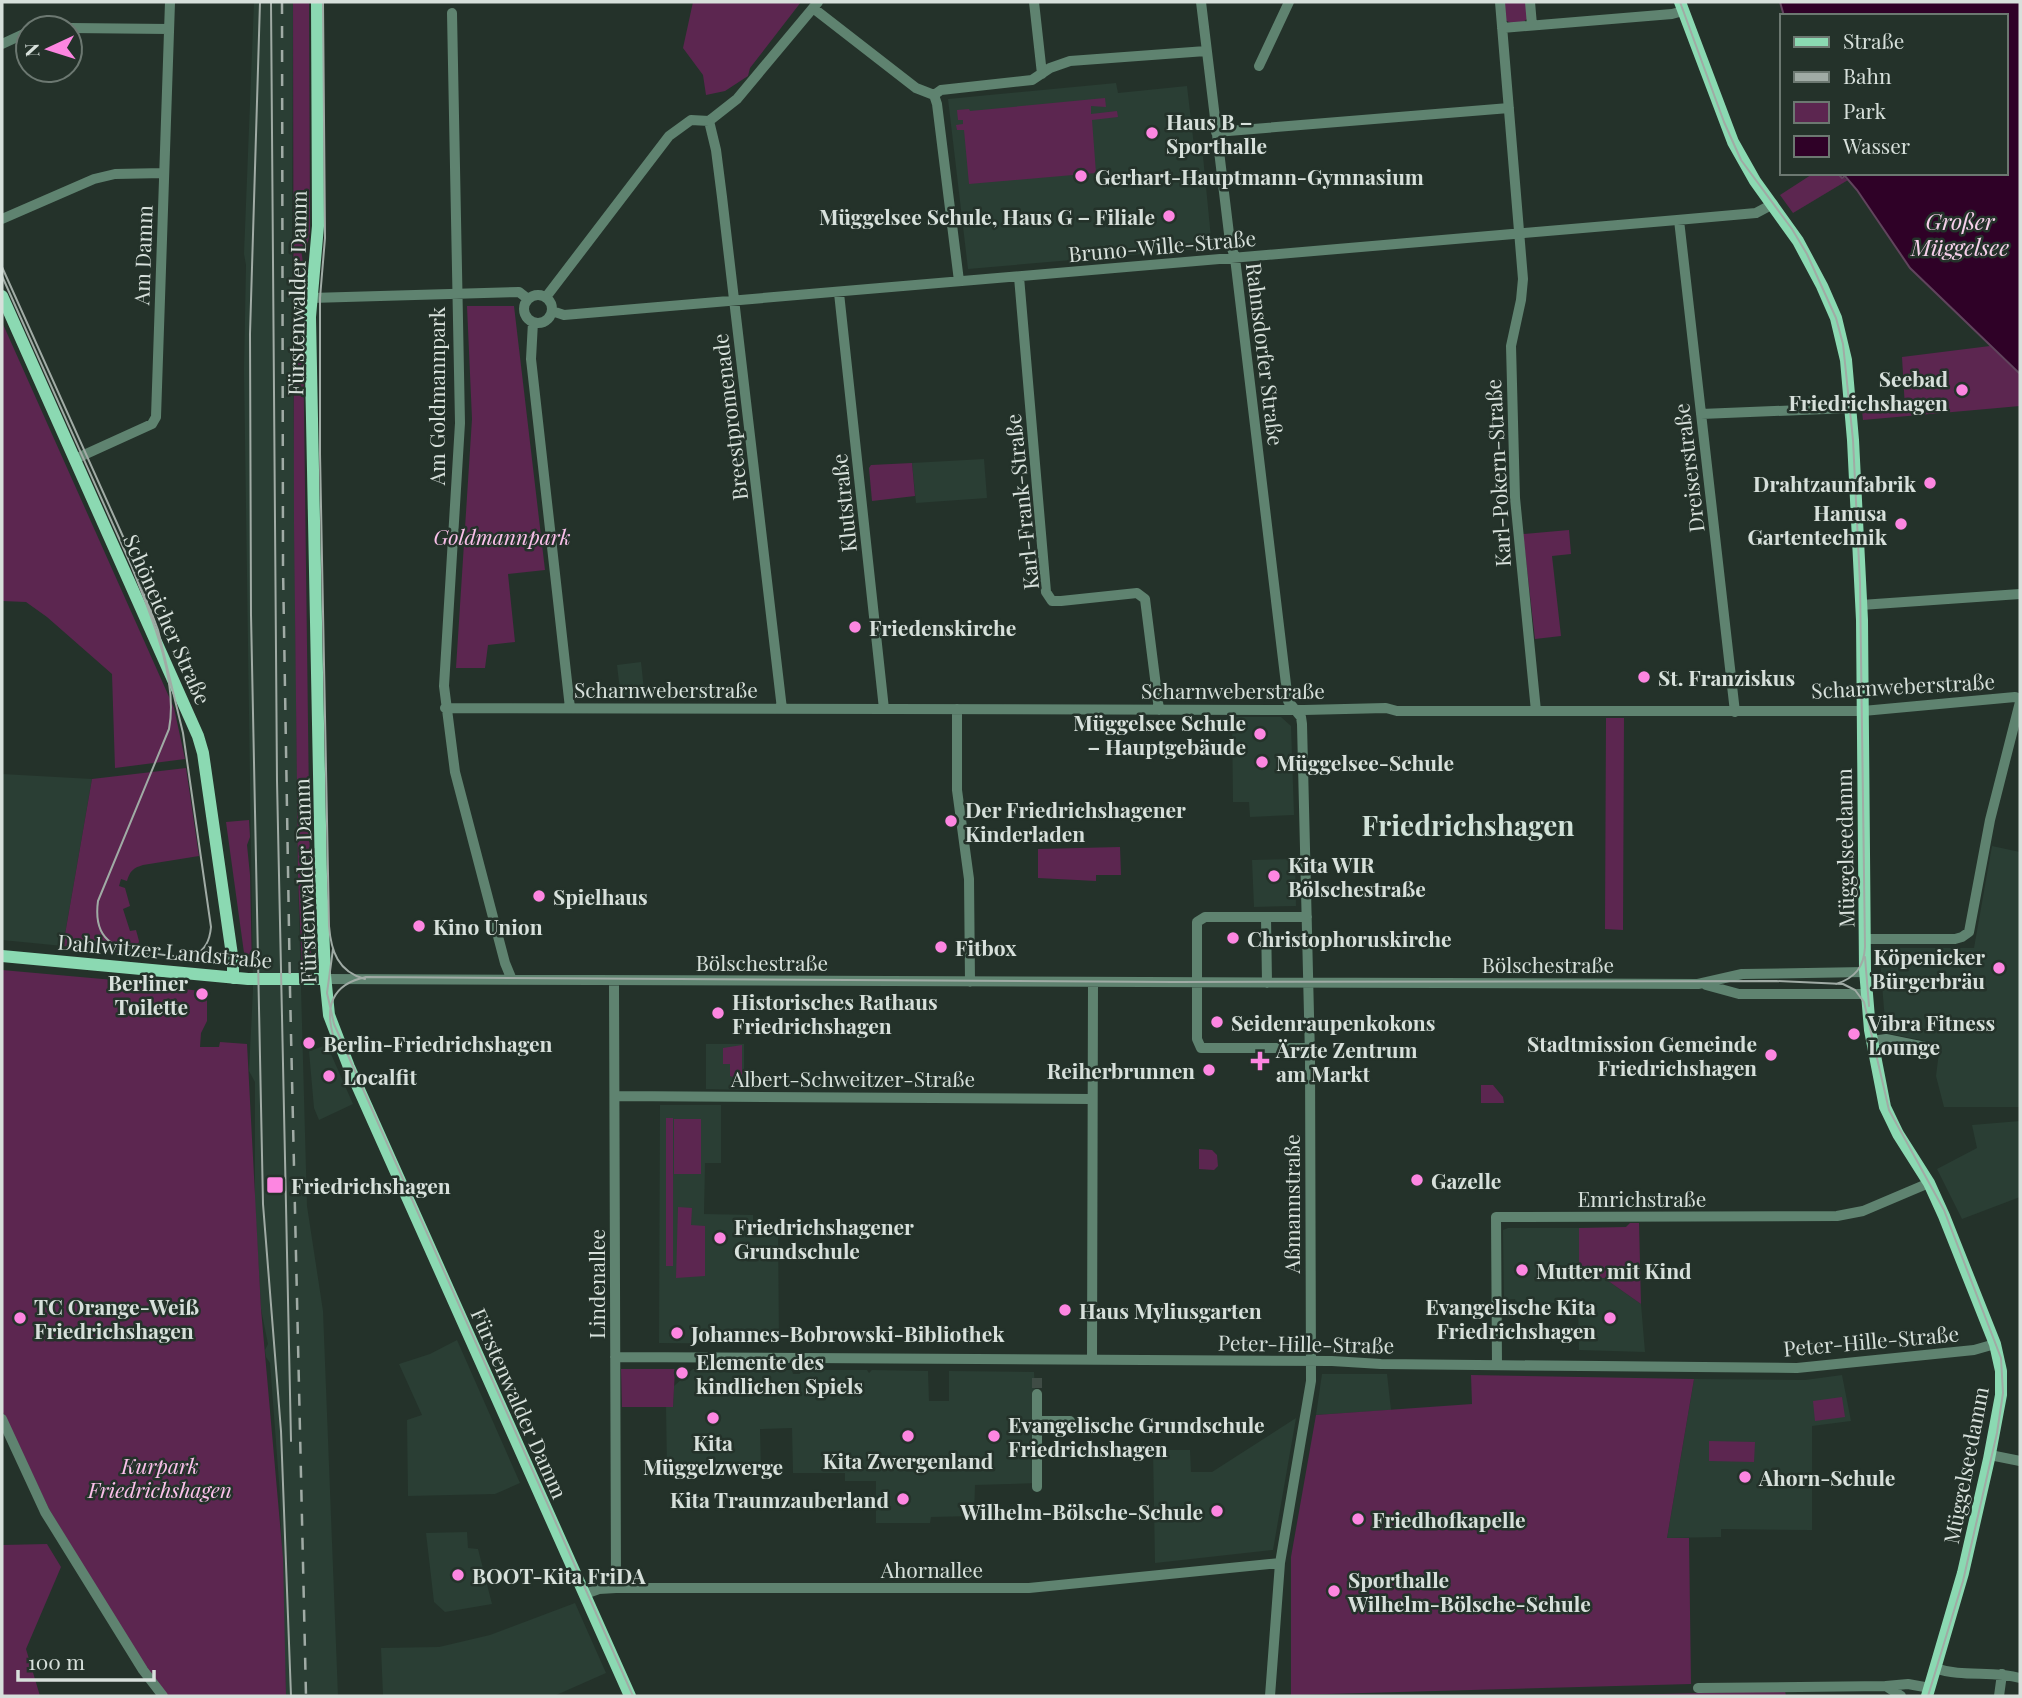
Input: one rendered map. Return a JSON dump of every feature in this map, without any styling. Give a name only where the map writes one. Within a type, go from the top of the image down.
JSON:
[{"type":"main road","name":"Fürstenwalder Damm","points":[[317,2],[318,226],[311,298],[321,876],[329,1015],[349,1068],[630,1696]]},
{"type":"main road","name":"Müggelseedamm","points":[[1682,6],[1741,160],[1805,252],[1836,318],[1846,359],[1861,605],[1865,972],[1872,1041],[1887,1111],[1928,1183],[1948,1225],[1995,1344],[2001,1371],[2002,1388],[1990,1455],[1963,1573],[1928,1692]]},
{"type":"main road","name":"Schöneicher Straße","points":[[2,296],[198,736],[203,753],[224,895],[233,978]]},
{"type":"main road","name":"Dahlwitzer Landstraße","points":[[2,956],[233,978],[326,979]]},
{"type":"street","name":"Am Damm","points":[[75,459],[152,424],[156,417],[170,2]]},
{"type":"street","points":[[1034,2],[1042,74]]},
{"type":"street","name":"Rahnsdorfer Straße","points":[[1200,2],[1230,242],[1236,258],[1288,701],[1296,710]]},
{"type":"street","points":[[1259,66],[1289,2]]},
{"type":"street","name":"Karl-Pokern-Straße","points":[[1500,2],[1523,289],[1511,346],[1515,515],[1536,711]]},
{"type":"street","points":[[1531,2],[1532,25]]},
{"type":"street","points":[[546,297],[669,136],[691,120],[709,121],[746,91],[816,5],[916,88],[934,95]]},
{"type":"street","points":[[1502,28],[1674,14],[1682,6]]},
{"type":"street","name":"Am Goldmannpark","points":[[452,13],[460,423],[444,657],[445,708],[450,751],[461,799],[505,963],[512,980]]},
{"type":"street","points":[[84,29],[169,29]]},
{"type":"street","points":[[934,95],[941,90],[1032,80],[1055,66],[1070,61],[1206,51]]},
{"type":"street","points":[[934,95],[959,281]]},
{"type":"street","points":[[1216,132],[1509,108]]},
{"type":"street","name":"Breestpromenade","points":[[709,121],[716,150],[735,302],[782,709]]},
{"type":"street","points":[[2,219],[94,179],[115,174],[164,173]]},
{"type":"street","name":"Bruno-Wille-Straße","points":[[552,311],[564,315],[735,302],[1520,234],[1756,213],[1773,204]]},
{"type":"street","name":"Dreiserstraße","points":[[1679,220],[1735,712]]},
{"type":"street","name":"Karl-Frank-Straße","points":[[1019,277],[1046,592],[1052,601],[1137,593],[1142,596],[1145,600],[1159,709]]},
{"type":"street","points":[[311,298],[519,292],[528,299]]},
{"type":"street","name":"Klutstraße","points":[[839,293],[884,709]]},
{"type":"street","points":[[533,322],[545,321],[552,311],[546,297],[534,296],[528,299],[524,312],[533,322],[531,359],[570,708]]},
{"type":"street","points":[[1701,414],[1850,408]]},
{"type":"street","points":[[1861,605],[2020,594]]},
{"type":"street","name":"Scharnweberstraße","points":[[445,708],[1386,708],[1397,711],[1735,712],[1863,711],[2014,697],[2020,700]]},
{"type":"street","points":[[1865,939],[1955,939],[1969,932],[1987,831],[2020,700]]},
{"type":"street","points":[[957,709],[956,774],[969,879],[970,982]]},
{"type":"street","name":"Aßmannstraße","points":[[1270,1696],[1280,1563],[1303,1431],[1311,1361],[1307,917],[1302,724],[1296,710]]},
{"type":"street","points":[[1307,917],[1205,917],[1197,922],[1197,1040],[1201,1048],[1310,1048]]},
{"type":"street","points":[[1266,917],[1268,983]]},
{"type":"street","name":"Bölschestraße","points":[[1702,984],[1742,974],[1865,972]]},
{"type":"street","name":"Bölschestraße","points":[[326,979],[1702,984],[1742,994],[1866,994]]},
{"type":"street","name":"Lindenallee","points":[[614,981],[616,1588]]},
{"type":"street","points":[[1092,1359],[1093,983]]},
{"type":"street","points":[[1872,1041],[1886,1039],[1935,1049]]},
{"type":"street","name":"Albert-Schweitzer-Straße","points":[[615,1096],[1091,1099]]},
{"type":"street","name":"Emrichstraße","points":[[1497,1365],[1496,1217],[1837,1216],[1863,1211],[1928,1183]]},
{"type":"street","name":"Peter-Hille-Straße","points":[[615,1357],[1311,1361],[1797,1368],[1974,1350],[1995,1344]]},
{"type":"street","points":[[1037,1394],[1037,1487]]},
{"type":"street","points":[[2,1419],[45,1512],[143,1670],[163,1696]]},
{"type":"street","points":[[1037,1421],[1070,1421]]},
{"type":"street","points":[[1990,1455],[2020,1461]]},
{"type":"street","name":"Ahornallee","points":[[585,1594],[599,1589],[616,1588],[1029,1588],[1280,1563]]},
{"type":"street","points":[[1935,1668],[1957,1674],[1988,1672],[2020,1678]]},
{"type":"street","points":[[1999,1696],[2002,1674]]},
{"type":"street","points":[[1698,1688],[1908,1684],[1928,1692]]},
{"type":"street","points":[[1886,1686],[1901,1696]]},
{"type":"shaded area","points":[[254,2],[293,2],[292,240],[298,878],[307,1206],[323,1311],[338,1696],[286,1696],[280,1495],[270,1363],[266,1357],[268,1344],[261,1309],[255,1206],[255,1082],[249,1071],[253,990],[244,370],[244,254]]},
{"type":"shaded area","name":"Gerhart-Hauptmann-Gymnasium","points":[[1116,83],[1118,93],[1187,86],[1194,146],[1202,146],[1212,248],[968,269],[948,99]]},
{"type":"shaded area","points":[[984,459],[987,498],[916,503],[912,463]]},
{"type":"shaded area","points":[[641,662],[645,699],[621,699],[617,665]]},
{"type":"shaded area","name":"Müggelsee-Schule","points":[[1232,717],[1281,717],[1291,726],[1294,815],[1250,817],[1249,802],[1233,802]]},
{"type":"shaded area","points":[[2,774],[92,779],[63,946],[2,940]]},
{"type":"shaded area","points":[[1992,846],[2020,852],[2020,1107],[1944,1107],[1936,1076],[1940,1044],[1886,1033],[1879,948],[1974,948]]},
{"type":"shaded area","name":"Kita WIR Bölschestraße","points":[[1295,859],[1296,906],[1254,907],[1252,860]]},
{"type":"shaded area","points":[[706,1044],[744,1044],[744,1090],[706,1089]]},
{"type":"shaded area","points":[[327,1045],[353,1104],[319,1120],[314,1108],[309,1051]]},
{"type":"shaded area","name":"Friedrichshagener Grundschule","points":[[660,1105],[721,1105],[721,1163],[705,1163],[704,1214],[753,1215],[753,1223],[778,1223],[779,1344],[659,1343]]},
{"type":"shaded area","points":[[2020,1121],[2020,1197],[1962,1219],[1937,1169],[1977,1148],[1972,1125]]},
{"type":"shaded area","points":[[1579,1228],[1579,1279],[1604,1278],[1641,1304],[1645,1352],[1579,1350],[1578,1303],[1504,1300],[1503,1230]]},
{"type":"shaded area","points":[[457,1340],[520,1483],[495,1494],[408,1496],[407,1420],[422,1415],[399,1364],[430,1354]]},
{"type":"shaded area","points":[[693,1369],[792,1370],[793,1374],[800,1374],[801,1370],[867,1370],[869,1373],[872,1370],[928,1371],[929,1401],[949,1401],[949,1371],[1034,1372],[1040,1483],[975,1485],[974,1516],[931,1517],[930,1523],[876,1523],[876,1481],[845,1481],[845,1473],[793,1473],[792,1428],[760,1429],[761,1471],[709,1472],[687,1471],[687,1468],[667,1469],[666,1407],[673,1407],[674,1386]]},
{"type":"shaded area","points":[[1322,1374],[1387,1374],[1391,1410],[1316,1415]]},
{"type":"shaded area","name":"Ahorn-Schule","points":[[1842,1375],[1851,1421],[1812,1426],[1812,1530],[1721,1529],[1721,1537],[1667,1538],[1694,1379],[1805,1380]]},
{"type":"shaded area","name":"Wilhelm-Bölsche-Schule","points":[[1296,1418],[1273,1550],[1155,1563],[1153,1450],[1190,1450],[1191,1472],[1212,1472]]},
{"type":"shaded area","name":"BOOT-Kita FriDA","points":[[467,1532],[468,1548],[478,1549],[492,1604],[445,1612],[434,1602],[426,1533]]},
{"type":"shaded area","points":[[575,1603],[606,1673],[554,1696],[383,1696],[381,1648],[439,1647],[490,1635]]},
{"type":"green space","points":[[293,2],[309,2],[310,231],[306,253],[301,249],[305,277],[303,331],[311,960],[302,969],[298,878],[294,524]]},
{"type":"green space","points":[[693,2],[801,2],[750,68],[748,76],[725,91],[706,95],[703,75],[683,48]]},
{"type":"green space","points":[[1503,2],[1527,2],[1527,19],[1511,23],[1505,20]]},
{"type":"green space","points":[[1105,98],[1106,107],[1091,106],[1091,114],[1117,111],[1118,117],[1092,120],[1096,173],[969,184],[964,130],[957,130],[956,125],[963,124],[963,120],[958,120],[957,110]]},
{"type":"green space","points":[[1811,175],[1839,175],[1848,180],[1793,213],[1780,195]]},
{"type":"green space","name":"Goldmannpark","points":[[467,306],[514,306],[545,570],[508,574],[515,642],[488,645],[485,668],[456,668],[472,419]]},
{"type":"green space","points":[[2,322],[174,708],[185,759],[115,768],[112,674],[26,602],[2,601]]},
{"type":"green space","name":"Seebad Friedrichshagen","points":[[1990,346],[2020,374],[2020,406],[1863,420],[1862,411],[1905,408],[1902,357]]},
{"type":"green space","points":[[912,463],[915,496],[872,501],[871,465]]},
{"type":"green space","points":[[1569,530],[1571,554],[1552,556],[1561,636],[1535,639],[1523,534]]},
{"type":"green space","points":[[1606,718],[1624,718],[1623,930],[1605,929]]},
{"type":"green space","points":[[186,768],[199,856],[143,865],[132,870],[127,881],[121,879],[119,886],[125,888],[130,906],[123,909],[130,931],[136,930],[139,941],[136,954],[63,946],[92,779]]},
{"type":"green space","points":[[249,820],[250,837],[247,845],[252,968],[245,960],[226,822]]},
{"type":"green space","points":[[1120,847],[1121,875],[1096,875],[1096,881],[1038,878],[1038,849]]},
{"type":"green space","name":"Kurpark Friedrichshagen","points":[[2,970],[125,981],[207,992],[207,1021],[201,1033],[200,1047],[219,1047],[220,1042],[247,1044],[261,1309],[283,1558],[286,1696],[168,1696],[134,1651],[49,1509],[2,1410]]},
{"type":"green space","points":[[742,1045],[742,1077],[739,1079],[730,1076],[730,1064],[723,1064],[723,1048]]},
{"type":"green space","points":[[1481,1085],[1493,1085],[1503,1097],[1504,1103],[1481,1103]]},
{"type":"green space","points":[[666,1118],[673,1118],[673,1266],[666,1266]]},
{"type":"green space","points":[[674,1119],[701,1119],[701,1174],[674,1174]]},
{"type":"green space","points":[[1199,1149],[1212,1150],[1217,1155],[1218,1166],[1214,1170],[1199,1169]]},
{"type":"green space","points":[[678,1207],[692,1208],[691,1225],[705,1226],[705,1276],[676,1278]]},
{"type":"green space","points":[[1630,1223],[1639,1223],[1641,1304],[1604,1278],[1579,1279],[1579,1228],[1626,1227]]},
{"type":"green space","points":[[621,1369],[675,1369],[673,1407],[622,1407]]},
{"type":"green space","points":[[1471,1375],[1694,1379],[1667,1538],[1689,1538],[1691,1684],[1291,1695],[1291,1557],[1316,1415],[1472,1404]]},
{"type":"green space","points":[[1842,1397],[1845,1417],[1815,1421],[1813,1401]]},
{"type":"green space","points":[[1709,1441],[1755,1442],[1754,1462],[1709,1461]]},
{"type":"green space","points":[[47,1544],[61,1567],[26,1649],[40,1696],[2,1696],[2,1545]]},
{"type":"green space","points":[[1785,1691],[1786,1696],[1584,1696]]},
{"type":"water","name":"Großer Müggelsee","points":[[1780,2],[2020,2],[2020,374],[1910,268],[1857,190],[1845,176],[1842,178],[1839,175],[2008,175],[2008,14],[1783,14]]},
{"type":"tunnel","points":[[1037,1378],[1037,1394]]},
{"type":"tram line","points":[[260,2],[250,334],[251,615],[263,1204],[281,1431],[291,1696]]},
{"type":"tram line","points":[[271,2],[277,781],[291,1441]]},
{"type":"tram line","points":[[323,2],[325,238],[320,298],[320,454],[329,926],[334,952],[342,966],[365,979]]},
{"type":"tram line","points":[[1680,2],[1724,122],[1741,160],[1807,254],[1836,318],[1843,344],[1853,440],[1860,583],[1865,947],[1863,960],[1857,971],[1836,984]]},
{"type":"tram line","points":[[2,267],[125,541],[158,630],[183,733],[211,927],[205,947],[190,955],[170,956],[120,947],[104,936],[99,927],[98,901],[169,729],[170,688],[160,645],[131,565],[2,276]]},
{"type":"tram line","points":[[333,949],[327,993],[334,1024],[633,1696]]},
{"type":"tram line","points":[[1865,957],[1869,1006]]},
{"type":"tram line","points":[[334,1038],[330,1016],[338,991],[354,980],[366,977],[1174,982],[1776,981],[1843,984],[1855,990],[1864,1002],[1889,1110],[1944,1210],[2001,1358],[2003,1393],[1997,1433],[1963,1581],[1928,1696]]},
{"type":"railway","points":[[282,2],[283,567],[306,1696]]},
{"type":"place","name":"Haus B – Sporthalle","points":[[1152,133]]},
{"type":"place","name":"Gerhart-Hauptmann-Gymnasium","points":[[1081,176]]},
{"type":"place","name":"Müggelsee Schule, Haus G – Filiale","points":[[1169,216]]},
{"type":"place","name":"Seebad Friedrichshagen","points":[[1962,390]]},
{"type":"place","name":"Drahtzaunfabrik","points":[[1930,483]]},
{"type":"place","name":"Hanusa Gartentechnik","points":[[1901,524]]},
{"type":"place","name":"Friedenskirche","points":[[855,627]]},
{"type":"place","name":"St. Franziskus","points":[[1644,677]]},
{"type":"place","name":"Müggelsee Schule – Hauptgebäude","points":[[1260,734]]},
{"type":"place","name":"Müggelsee-Schule","points":[[1262,762]]},
{"type":"place","name":"Der Friedrichshagener Kinderladen","points":[[951,821]]},
{"type":"place","name":"Kita WIR Bölschestraße","points":[[1274,876]]},
{"type":"place","name":"Spielhaus","points":[[539,896]]},
{"type":"place","name":"Kino Union","points":[[419,926]]},
{"type":"place","name":"Christophoruskirche","points":[[1233,938]]},
{"type":"place","name":"Fitbox","points":[[941,947]]},
{"type":"place","name":"Köpenicker Bürgerbräu","points":[[1999,968]]},
{"type":"place","name":"Berliner Toilette","points":[[202,994]]},
{"type":"place","name":"Historisches Rathaus Friedrichshagen","points":[[718,1013]]},
{"type":"place","name":"Seidenraupenkokons","points":[[1217,1022]]},
{"type":"place","name":"Vibra Fitness Lounge","points":[[1854,1034]]},
{"type":"place","name":"Berlin-Friedrichshagen","points":[[309,1043]]},
{"type":"place","name":"Stadtmission Gemeinde Friedrichshagen","points":[[1771,1055]]},
{"type":"place","name":"Ärzte Zentrum am Markt","points":[[1260,1061]]},
{"type":"place","name":"Reiherbrunnen","points":[[1209,1070]]},
{"type":"place","name":"Localfit","points":[[329,1076]]},
{"type":"place","name":"Gazelle","points":[[1417,1180]]},
{"type":"place","name":"Friedrichshagen","points":[[275,1185]]},
{"type":"place","name":"Friedrichshagener Grundschule","points":[[720,1238]]},
{"type":"place","name":"Mutter mit Kind","points":[[1522,1270]]},
{"type":"place","name":"Haus Myliusgarten","points":[[1065,1310]]},
{"type":"place","name":"TC Orange-Weiß Friedrichshagen","points":[[20,1318]]},
{"type":"place","name":"Evangelische Kita Friedrichshagen","points":[[1610,1318]]},
{"type":"place","name":"Johannes-Bobrowski-Bibliothek","points":[[677,1333]]},
{"type":"place","name":"Elemente des kindlichen Spiels","points":[[682,1373]]},
{"type":"place","name":"Kita Müggelzwerge","points":[[713,1418]]},
{"type":"place","name":"Kita Zwergenland","points":[[908,1436]]},
{"type":"place","name":"Evangelische Grundschule Friedrichshagen","points":[[994,1436]]},
{"type":"place","name":"Ahorn-Schule","points":[[1745,1477]]},
{"type":"place","name":"Kita Traumzauberland","points":[[903,1499]]},
{"type":"place","name":"Wilhelm-Bölsche-Schule","points":[[1217,1511]]},
{"type":"place","name":"Friedhofkapelle","points":[[1358,1519]]},
{"type":"place","name":"BOOT-Kita FriDA","points":[[458,1575]]},
{"type":"place","name":"Sporthalle Wilhelm-Bölsche-Schule","points":[[1334,1591]]},
{"type":"district","name":"Friedrichshagen","points":[[1468,824]]}]
